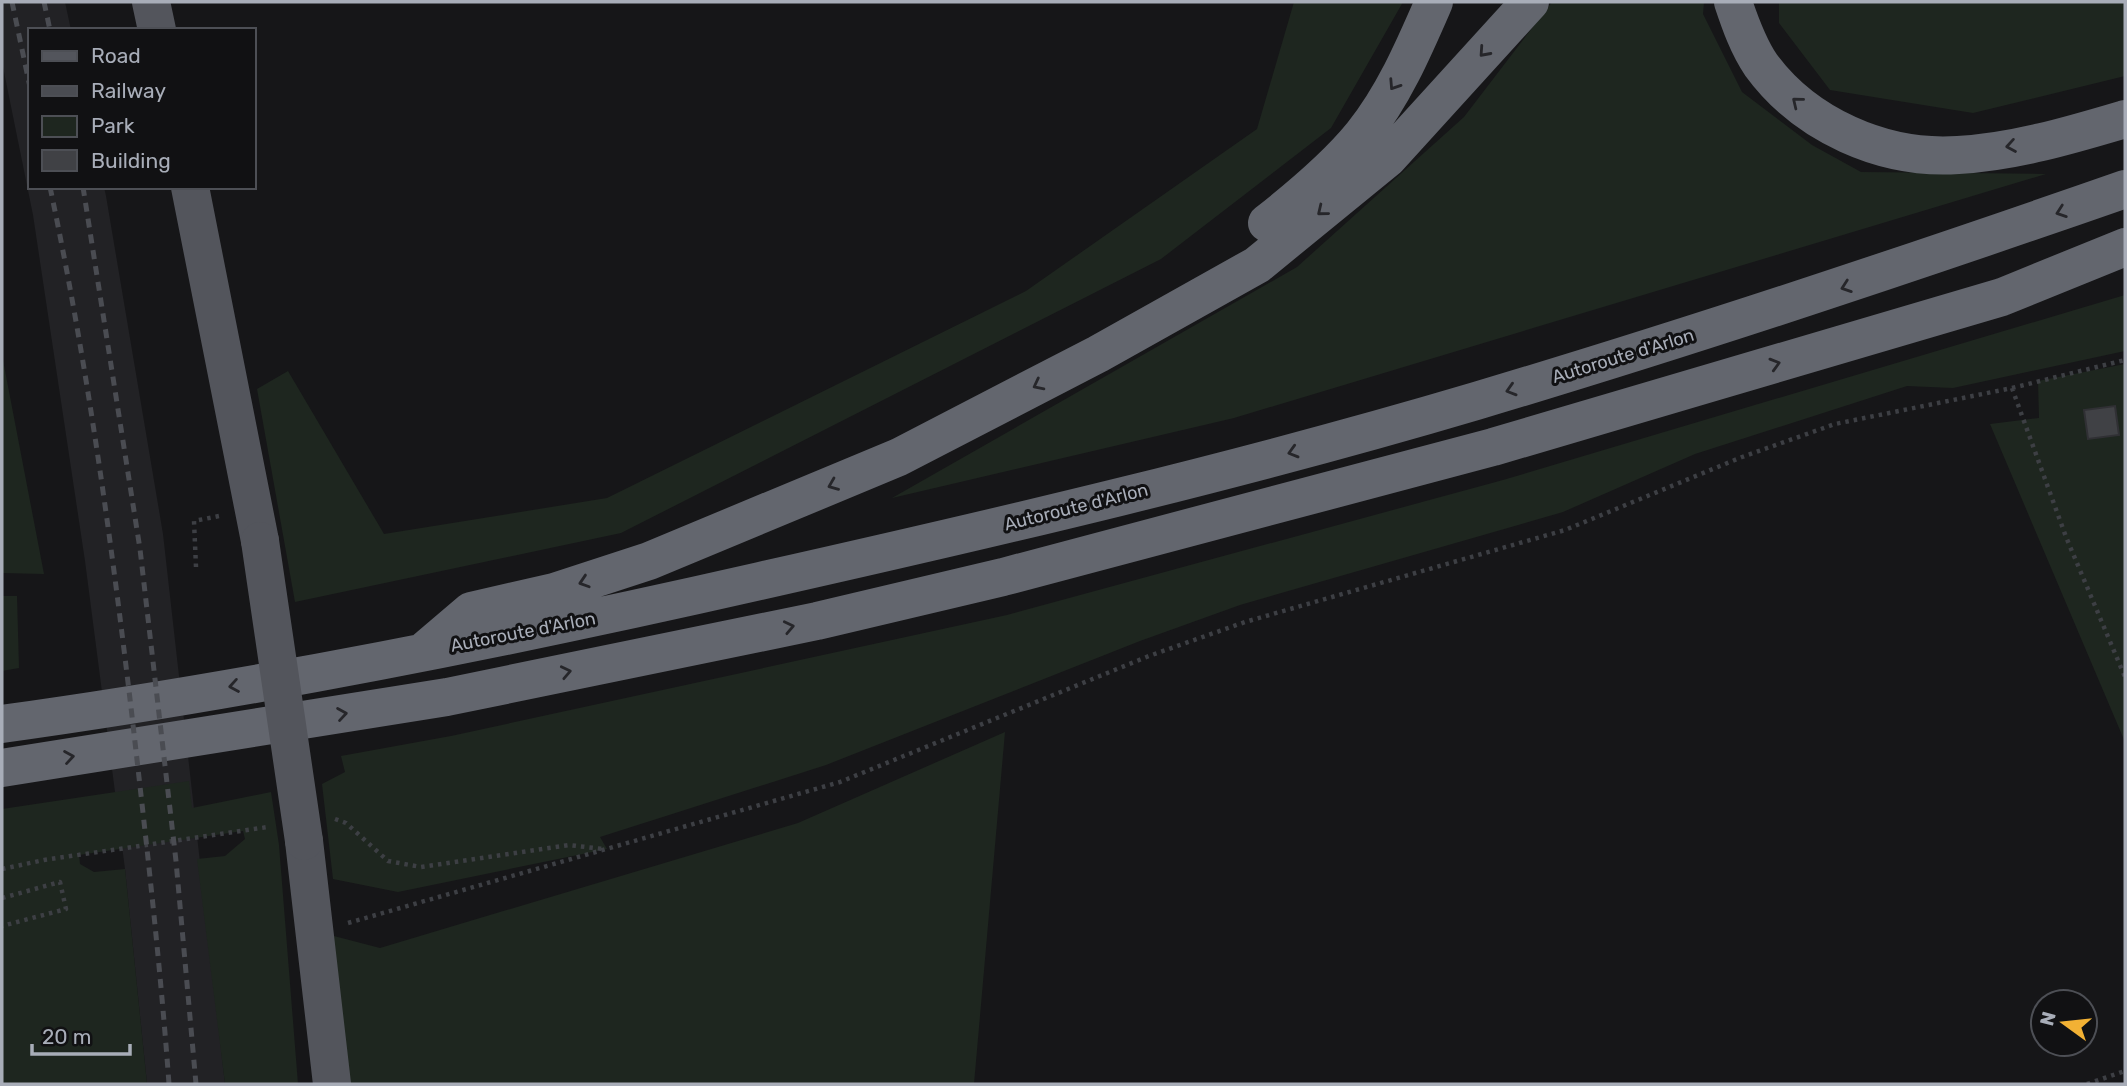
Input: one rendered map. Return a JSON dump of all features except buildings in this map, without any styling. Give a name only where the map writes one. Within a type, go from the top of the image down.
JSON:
[{"type":"highway","points":[[1098,354],[1292,203],[1362,135],[1407,66],[1434,2]]},
{"type":"highway","points":[[422,653],[471,611],[554,592],[649,561],[899,457],[1098,354],[1257,265],[1388,158],[1530,2]]},
{"type":"highway","points":[[1732,2],[1742,30],[1761,64],[1786,93],[1822,122],[1864,142],[1908,152],[1957,156],[2056,139],[2125,119]]},
{"type":"highway","name":"Autoroute d'Arlon","points":[[2,724],[422,653],[804,571],[1245,465],[1471,402],[1837,290],[2125,190]]},
{"type":"highway","points":[[2002,297],[2125,247]]},
{"type":"highway","points":[[2,768],[447,697],[844,615],[1003,577],[1493,447],[2002,297],[2125,271]]},
{"type":"main road","points":[[151,2],[157,28]]},
{"type":"main road","points":[[190,189],[257,524],[317,931],[332,1084]]},
{"type":"path","points":[[317,931],[840,782],[1161,652],[1245,622],[1564,530],[1742,457],[1835,424],[2125,360]]},
{"type":"path","points":[[2012,387],[2066,537],[2125,677]]},
{"type":"path","points":[[196,567],[194,521],[257,524]]},
{"type":"path","points":[[2,898],[60,881],[66,909],[2,926]]},
{"type":"path","points":[[2087,1084],[2125,1070]]},
{"type":"shaded area","points":[[2,2],[65,2],[71,28],[28,28],[28,189],[104,189],[106,196],[163,534],[225,1084],[147,1084],[125,869],[85,561],[33,215],[2,62]]},
{"type":"green space","points":[[1294,2],[1403,2],[1331,128],[1161,259],[621,533],[295,602],[257,389],[288,371],[384,534],[607,498],[1026,291],[1257,129]]},
{"type":"green space","points":[[1552,2],[1704,2],[1703,14],[1742,92],[1812,145],[1861,172],[2046,174],[1234,418],[892,498],[1297,267],[1464,117]]},
{"type":"green space","points":[[1779,2],[2125,2],[2125,76],[1973,113],[1830,90],[1779,23]]},
{"type":"green space","points":[[2125,295],[2125,351],[1953,388],[1907,386],[1695,454],[1563,512],[1240,605],[1140,641],[826,765],[600,837],[607,849],[398,892],[333,879],[322,784],[345,772],[341,756],[451,736],[1007,615],[1503,480]]},
{"type":"green space","points":[[2,355],[44,574],[2,573]]},
{"type":"green space","points":[[2125,364],[2125,742],[1990,424],[2039,418],[2038,381]]},
{"type":"green space","points":[[2,596],[17,596],[19,668],[2,671]]},
{"type":"green space","points":[[1005,732],[974,1084],[342,1084],[330,935],[380,948],[798,823]]},
{"type":"green space","points":[[189,781],[192,808],[271,792],[279,845],[298,1084],[225,1084],[197,859],[225,856],[245,839],[243,831],[79,855],[80,864],[94,872],[125,869],[147,1084],[2,1084],[2,809]]},
{"type":"railway","points":[[12,2],[28,78]]},
{"type":"railway","points":[[44,2],[50,28]]},
{"type":"railway","points":[[50,189],[87,384],[116,583],[147,854],[169,1084]]},
{"type":"railway","points":[[83,189],[140,549],[176,861],[196,1084]]}]
